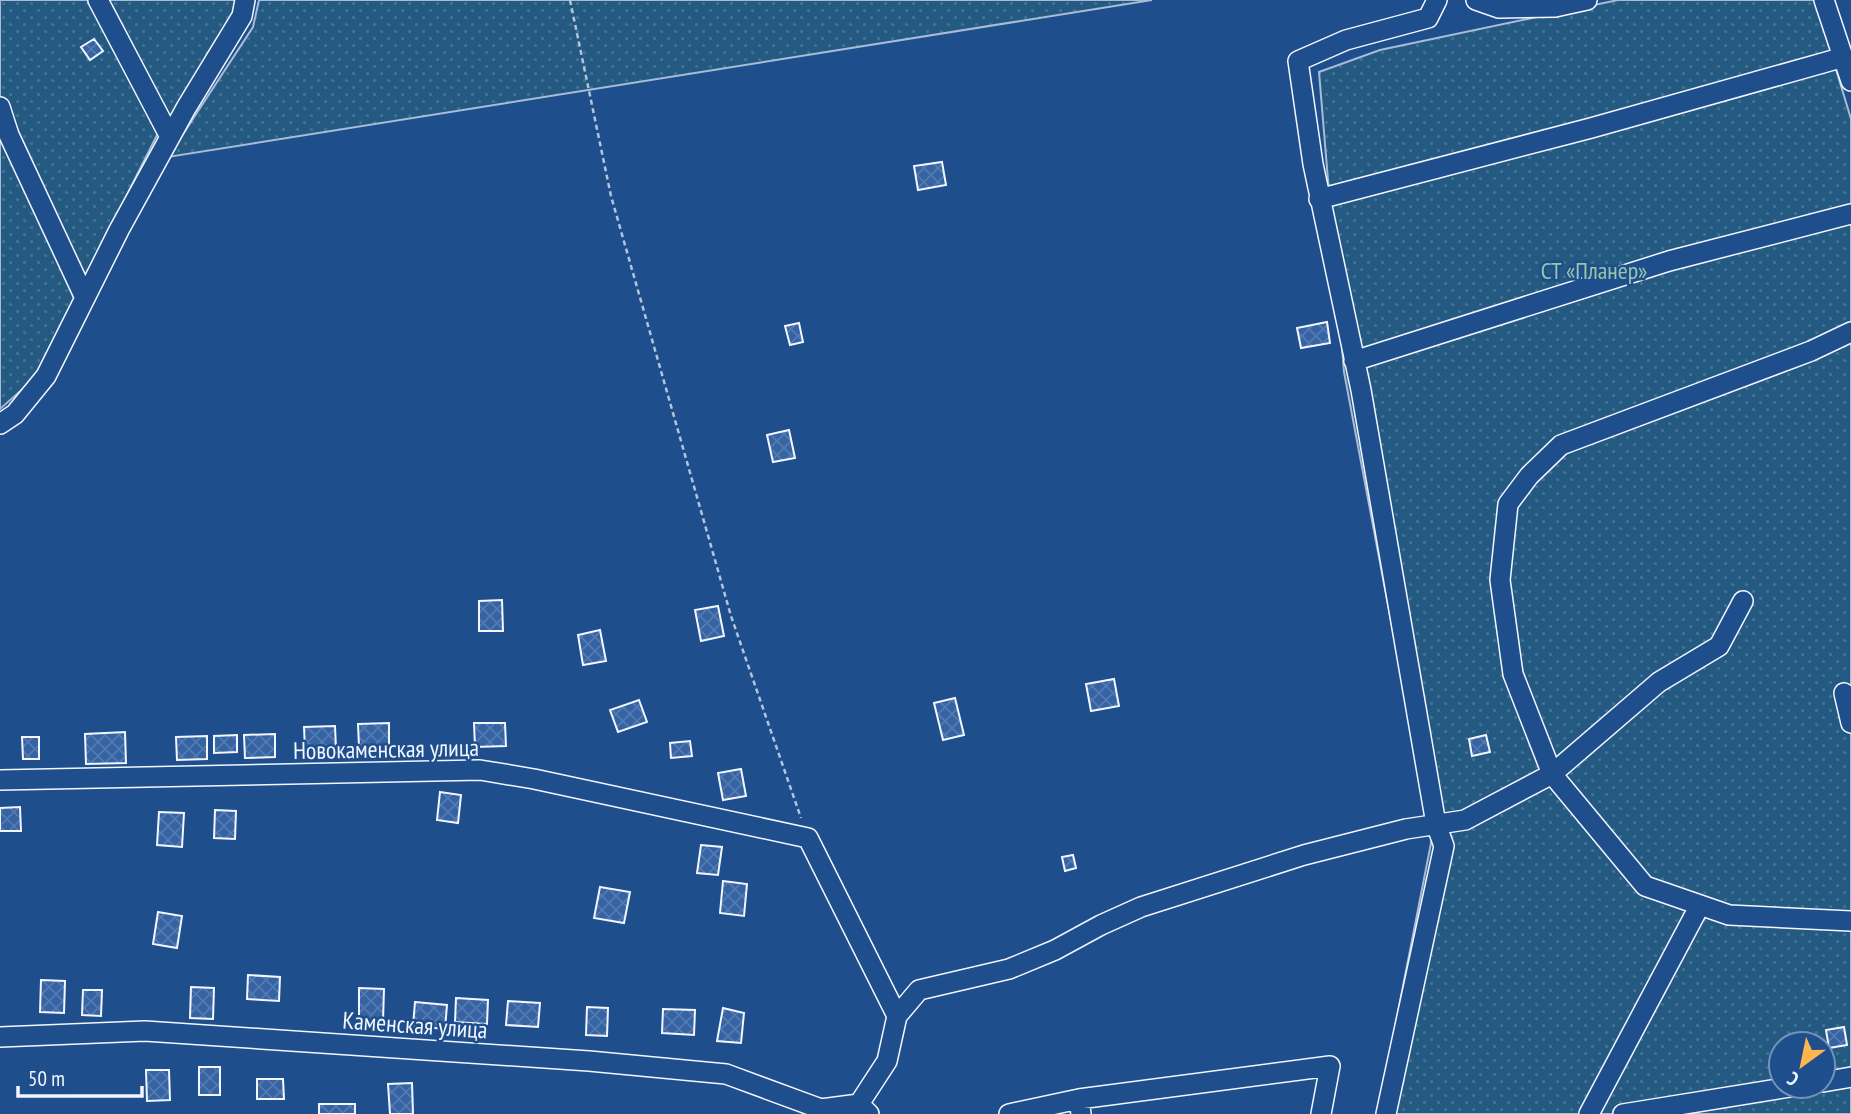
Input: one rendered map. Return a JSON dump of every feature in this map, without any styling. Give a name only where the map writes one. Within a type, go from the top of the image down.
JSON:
[{"type":"street","points":[[98,0],[170,136]]},
{"type":"street","points":[[0,424],[15,414],[46,376],[170,136],[242,16],[245,0]]},
{"type":"street","points":[[1387,1114],[1444,846],[1436,824],[1361,390],[1320,199],[1298,61],[1346,40],[1428,18],[1437,0]]},
{"type":"street","points":[[1476,0],[1499,8],[1555,7],[1587,0]]},
{"type":"street","points":[[1824,0],[1851,81]]},
{"type":"street","points":[[1320,199],[1578,132],[1844,57]]},
{"type":"street","points":[[0,107],[9,135],[85,298]]},
{"type":"street","points":[[1354,361],[1669,261],[1851,214]]},
{"type":"street","points":[[1851,332],[1811,351],[1561,445],[1529,476],[1508,504],[1500,580],[1513,674],[1552,774],[1645,886],[1729,915],[1851,921]]},
{"type":"street","points":[[823,1112],[864,1109],[887,1061],[897,1016],[919,990],[1009,969],[1055,950],[1142,907],[1304,856],[1406,829],[1465,820],[1552,774],[1659,682],[1719,646],[1743,601]]},
{"type":"street","points":[[1844,693],[1851,723]]},
{"type":"street","name":"Новокаменская улица","points":[[0,780],[480,770],[534,779],[808,838]]},
{"type":"street","points":[[808,838],[897,1016]]},
{"type":"street","points":[[1590,1114],[1700,905]]},
{"type":"street","name":"Каменская улица","points":[[0,1037],[145,1031],[589,1060],[726,1074],[823,1112]]},
{"type":"street","points":[[1009,1114],[1080,1106],[1330,1066],[1321,1114]]},
{"type":"street","points":[[1623,1114],[1767,1091]]},
{"type":"path","points":[[570,0],[611,196],[731,616],[808,838]]},
{"type":"green space","points":[[0,0],[238,0],[213,58],[158,133],[35,378],[0,409]]},
{"type":"green space","points":[[259,0],[1152,0],[168,157],[253,27]]},
{"type":"green space","name":"СТ «Планер»","points":[[1618,0],[1815,0],[1851,119],[1851,1114],[1378,1114],[1432,838],[1344,372],[1319,72],[1380,50]]},
{"type":"building","points":[[94,39],[103,51],[90,60],[81,47]]},
{"type":"building","points":[[942,162],[946,185],[918,190],[914,166]]},
{"type":"building","points":[[1327,322],[1330,343],[1301,348],[1297,328]]},
{"type":"building","points":[[799,323],[803,342],[790,345],[785,326]]},
{"type":"building","points":[[789,430],[795,458],[773,462],[767,435]]},
{"type":"building","points":[[502,600],[503,631],[479,631],[479,601]]},
{"type":"building","points":[[718,606],[724,636],[701,641],[695,610]]},
{"type":"building","points":[[600,630],[606,661],[583,665],[578,635]]},
{"type":"building","points":[[1114,679],[1119,706],[1091,711],[1086,684]]},
{"type":"building","points":[[955,698],[964,735],[943,740],[934,703]]},
{"type":"building","points":[[639,700],[647,722],[618,732],[610,710]]},
{"type":"building","points":[[389,723],[389,746],[359,747],[358,724]]},
{"type":"building","points":[[474,723],[505,723],[506,746],[475,747]]},
{"type":"building","points":[[335,726],[336,749],[305,750],[304,727]]},
{"type":"building","points":[[125,732],[126,763],[86,764],[85,734]]},
{"type":"building","points":[[275,734],[275,757],[245,758],[244,735]]},
{"type":"building","points":[[237,735],[237,752],[214,753],[214,736]]},
{"type":"building","points":[[1486,735],[1490,752],[1472,756],[1469,739]]},
{"type":"building","points":[[207,736],[207,759],[177,760],[176,737]]},
{"type":"building","points":[[22,737],[39,737],[39,759],[23,759]]},
{"type":"building","points":[[690,741],[692,756],[671,758],[670,743]]},
{"type":"building","points":[[741,769],[746,796],[723,800],[718,773]]},
{"type":"building","points":[[440,792],[461,795],[458,823],[437,820]]},
{"type":"building","points":[[20,807],[21,831],[0,831],[0,808]]},
{"type":"building","points":[[215,810],[236,811],[235,839],[214,838]]},
{"type":"building","points":[[159,812],[184,813],[182,847],[157,845]]},
{"type":"building","points":[[701,845],[722,847],[718,875],[697,873]]},
{"type":"building","points":[[1073,855],[1076,868],[1065,871],[1062,857]]},
{"type":"building","points":[[723,881],[747,884],[744,916],[720,913]]},
{"type":"building","points":[[600,887],[630,892],[624,923],[594,918]]},
{"type":"building","points":[[158,912],[182,916],[177,948],[153,944]]},
{"type":"building","points":[[248,975],[280,977],[279,1001],[247,999]]},
{"type":"building","points":[[41,980],[65,981],[64,1013],[40,1012]]},
{"type":"building","points":[[191,987],[214,988],[213,1019],[190,1018]]},
{"type":"building","points":[[359,988],[384,989],[383,1021],[359,1021]]},
{"type":"building","points":[[83,990],[102,990],[101,1016],[82,1015]]},
{"type":"building","points":[[456,998],[488,1000],[487,1024],[455,1022]]},
{"type":"building","points":[[508,1001],[540,1003],[538,1027],[506,1025]]},
{"type":"building","points":[[415,1002],[447,1005],[445,1029],[413,1026]]},
{"type":"building","points":[[587,1007],[608,1008],[607,1036],[586,1035]]},
{"type":"building","points":[[723,1008],[744,1013],[741,1043],[717,1041]]},
{"type":"building","points":[[663,1009],[695,1010],[694,1035],[662,1033]]},
{"type":"building","points":[[1844,1027],[1847,1045],[1837,1047],[1837,1030],[1826,1030]]},
{"type":"building","points":[[199,1067],[220,1067],[220,1095],[199,1095]]},
{"type":"building","points":[[146,1070],[169,1070],[170,1100],[147,1101]]},
{"type":"building","points":[[257,1079],[283,1079],[284,1099],[257,1099]]},
{"type":"building","points":[[412,1083],[413,1114],[390,1114],[388,1084]]},
{"type":"building","points":[[319,1104],[355,1104],[355,1114],[319,1114]]}]
